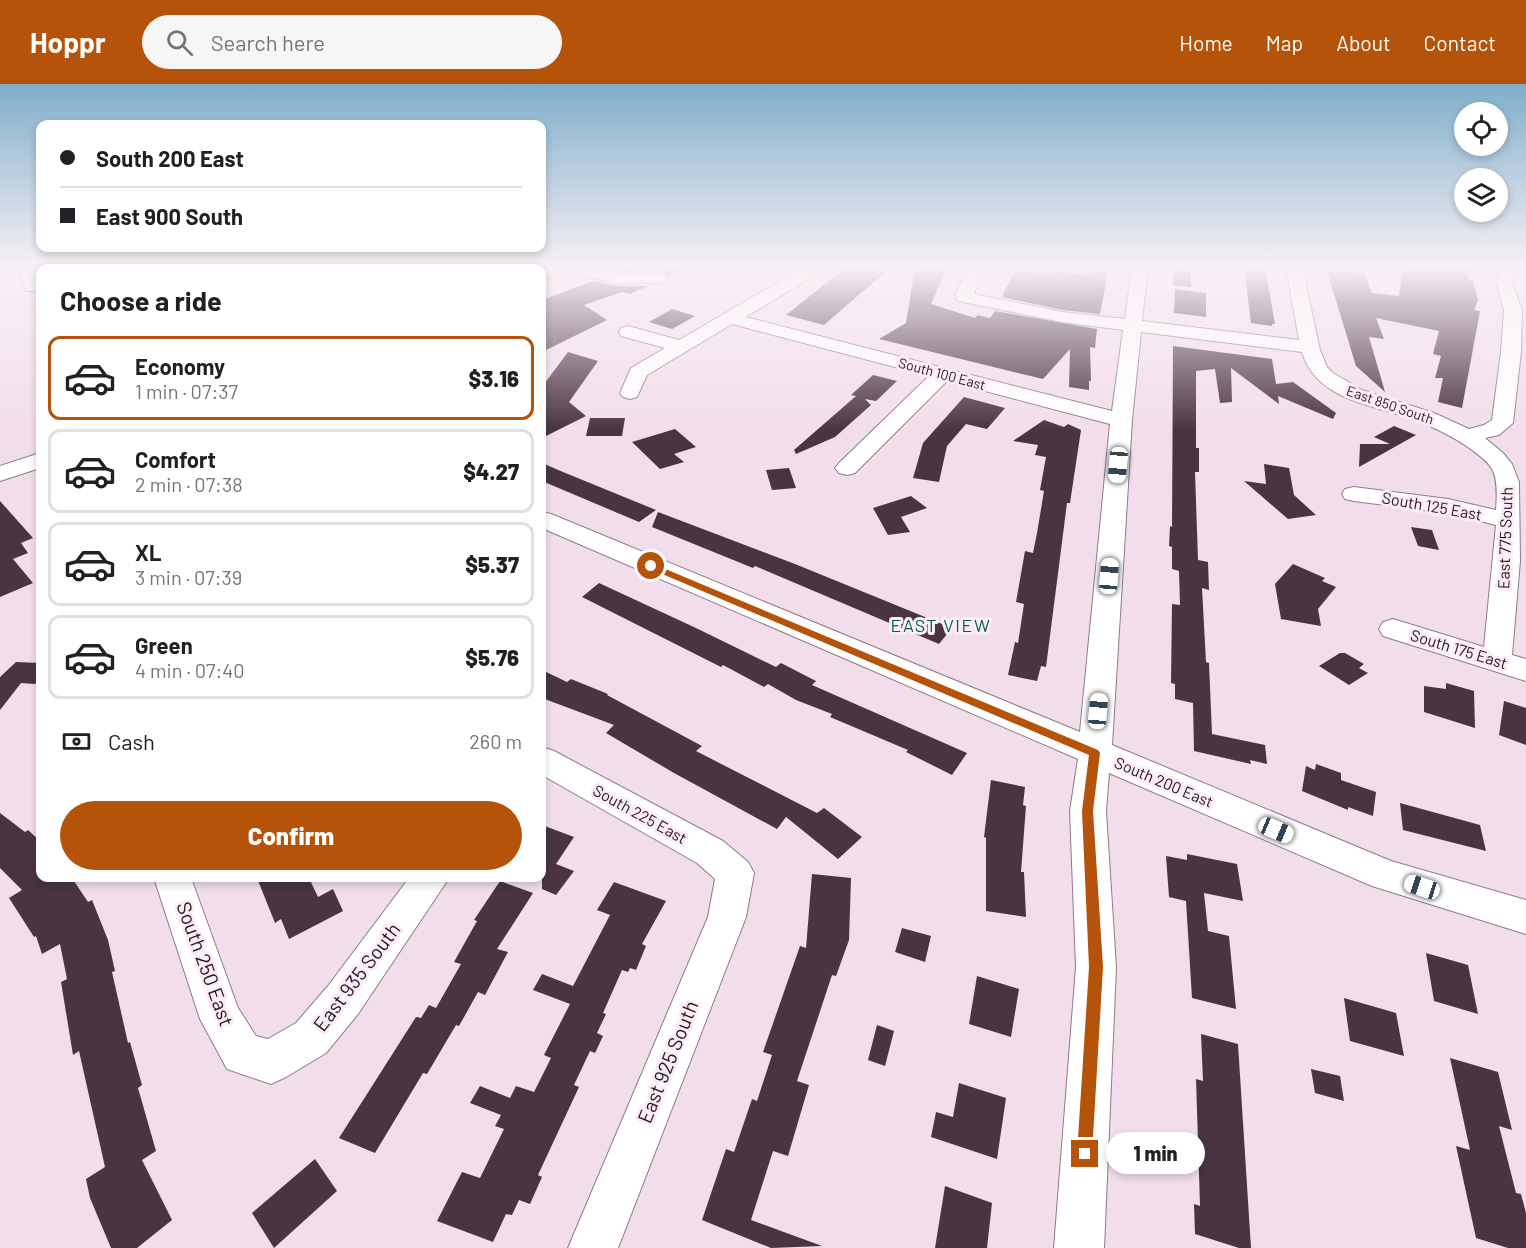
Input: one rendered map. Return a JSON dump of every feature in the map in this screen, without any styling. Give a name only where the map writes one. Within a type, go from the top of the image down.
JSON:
[{"type":"street","points":[[630,393],[638,372],[723,321]]},
{"type":"street","name":"South 100 East","points":[[742,321],[1121,420]]},
{"type":"street","points":[[1101,321],[1311,348]]},
{"type":"street","points":[[1079,1248],[1096,967],[1088,811],[1095,753],[1121,420],[1134,321]]},
{"type":"street","name":"East 850 South","points":[[1306,321],[1316,366],[1326,379],[1341,388],[1429,418],[1466,436]]},
{"type":"street","points":[[1466,436],[1491,430],[1502,423],[1519,354],[1515,321]]},
{"type":"street","points":[[628,332],[680,346]]},
{"type":"street","points":[[847,468],[942,374]]},
{"type":"street","name":"East 775 South","points":[[1466,436],[1492,455],[1505,471],[1509,489],[1497,660]]},
{"type":"street","points":[[0,474],[36,464]]},
{"type":"street","name":"South 125 East","points":[[1354,494],[1448,506],[1508,520]]},
{"type":"street","name":"South 200 East","points":[[546,521],[1385,875],[1526,916]]},
{"type":"street","name":"South 175 East","points":[[1393,628],[1526,670]]},
{"type":"street","name":"South 225 East","points":[[546,762],[710,852],[735,873]]},
{"type":"street","name":"East 925 South","points":[[593,1248],[727,917],[735,873]]},
{"type":"street","name":"South 250 East","points":[[174,882],[221,1019],[242,1054],[271,1062]]},
{"type":"street","name":"East 935 South","points":[[271,1062],[311,1038],[343,1000],[427,882]]},
{"type":"building","points":[[546,321],[604,321],[546,350]]},
{"type":"building","points":[[650,321],[686,321],[672,329]]},
{"type":"building","points":[[810,321],[828,321],[824,325]]},
{"type":"building","points":[[1053,321],[1097,329],[1095,348],[1090,347],[1089,390],[1069,387],[1070,349],[1043,379],[879,339],[906,323]]},
{"type":"building","points":[[1275,321],[1275,324],[1272,326],[1251,323]]},
{"type":"building","points":[[1342,321],[1377,321],[1384,339],[1369,337],[1385,392],[1356,366]]},
{"type":"building","points":[[1392,321],[1478,321],[1462,408],[1438,402],[1443,378],[1435,378],[1441,356],[1433,354],[1439,331]]},
{"type":"building","points":[[1173,346],[1272,359],[1276,384],[1293,382],[1336,413],[1333,419],[1278,396],[1279,404],[1231,368],[1232,402],[1220,403],[1215,369],[1196,371],[1196,448],[1199,448],[1199,472],[1195,472],[1198,560],[1208,562],[1209,590],[1202,588],[1206,662],[1209,663],[1212,734],[1265,745],[1267,764],[1250,760],[1251,764],[1194,751],[1193,703],[1175,699],[1175,684],[1171,683],[1172,604],[1180,605],[1179,571],[1172,569],[1172,547],[1169,546],[1170,526],[1172,527]]},
{"type":"building","points":[[568,352],[598,361],[569,402],[586,416],[546,436],[546,382]]},
{"type":"building","points":[[873,375],[897,381],[876,401],[865,399],[871,405],[835,437],[796,454],[794,450],[856,396],[851,395]]},
{"type":"building","points":[[964,397],[1005,408],[987,429],[966,424],[947,446],[939,482],[913,478],[923,443]]},
{"type":"building","points":[[590,418],[625,418],[622,436],[586,436]]},
{"type":"building","points":[[1044,420],[1064,427],[1068,424],[1081,430],[1070,503],[1067,503],[1046,667],[1041,666],[1037,681],[1008,675],[1015,642],[1018,643],[1024,604],[1016,602],[1025,551],[1033,553],[1044,491],[1040,490],[1046,457],[1035,455],[1038,445],[1013,441]]},
{"type":"building","points":[[1394,426],[1416,435],[1359,467],[1360,444],[1390,444],[1374,437]]},
{"type":"building","points":[[675,429],[696,447],[674,454],[684,462],[660,469],[632,442]]},
{"type":"building","points":[[1264,464],[1289,468],[1294,495],[1316,515],[1288,519],[1244,481],[1266,484]]},
{"type":"building","points":[[546,465],[656,510],[639,522],[546,483]]},
{"type":"building","points":[[789,468],[796,488],[772,490],[766,470]]},
{"type":"building","points":[[911,496],[927,508],[901,517],[910,532],[888,535],[873,508]]},
{"type":"building","points":[[0,501],[33,538],[21,543],[28,553],[13,559],[33,583],[0,597]]},
{"type":"building","points":[[658,512],[795,564],[952,628],[939,644],[755,566],[753,568],[652,527]]},
{"type":"building","points":[[1411,527],[1432,530],[1439,550],[1418,546]]},
{"type":"building","points":[[1293,564],[1325,578],[1322,581],[1336,587],[1318,609],[1321,626],[1281,619],[1275,584]]},
{"type":"building","points":[[599,583],[776,667],[781,663],[816,681],[812,685],[967,753],[952,775],[906,752],[908,750],[830,717],[832,714],[796,700],[768,684],[764,687],[723,665],[721,667],[582,597]]},
{"type":"building","points":[[1340,653],[1345,653],[1364,664],[1359,668],[1368,673],[1349,685],[1319,666]]},
{"type":"building","points":[[16,662],[36,663],[36,683],[21,683],[0,710],[0,677]]},
{"type":"building","points":[[546,672],[567,682],[571,679],[608,694],[702,746],[696,751],[817,813],[824,808],[862,837],[838,859],[786,817],[777,829],[606,733],[614,725],[546,700]]},
{"type":"building","points":[[1446,683],[1474,691],[1475,728],[1424,712],[1424,686],[1446,689]]},
{"type":"building","points":[[1504,701],[1526,708],[1526,745],[1499,735]]},
{"type":"building","points":[[1316,764],[1341,773],[1341,780],[1376,792],[1373,816],[1348,807],[1348,810],[1302,791],[1306,766],[1315,770]]},
{"type":"building","points":[[991,780],[1025,787],[1023,805],[1026,806],[1021,872],[1024,872],[1026,917],[986,911],[986,838],[984,837]]},
{"type":"building","points":[[1400,803],[1480,825],[1486,851],[1403,830]]},
{"type":"building","points":[[0,813],[36,837],[36,882],[75,882],[88,902],[92,900],[108,940],[115,971],[112,972],[128,1043],[130,1042],[142,1085],[138,1088],[156,1151],[142,1160],[172,1220],[137,1248],[111,1248],[90,1198],[86,1179],[105,1167],[79,1051],[73,1055],[61,982],[67,979],[60,944],[42,954],[36,936],[34,937],[9,898],[22,890],[0,868]]},
{"type":"building","points":[[546,826],[574,837],[556,864],[574,871],[556,895],[542,889],[542,882],[546,882]]},
{"type":"building","points":[[1187,854],[1237,864],[1243,901],[1204,893],[1208,931],[1229,936],[1236,1009],[1192,998],[1186,901],[1169,897],[1166,856],[1187,860]]},
{"type":"building","points":[[812,874],[851,878],[849,940],[836,976],[832,975],[797,1081],[809,1085],[788,1156],[773,1151],[751,1220],[822,1246],[771,1248],[702,1220],[726,1149],[734,1152],[752,1099],[757,1101],[772,1055],[763,1052],[800,946],[806,948]]},
{"type":"building","points":[[259,882],[311,882],[318,897],[333,889],[343,911],[289,939],[281,919],[275,923]]},
{"type":"building","points":[[499,882],[533,893],[497,949],[508,952],[485,995],[478,992],[459,1026],[456,1025],[427,1074],[423,1073],[375,1153],[339,1138],[416,1017],[421,1018],[429,1005],[436,1008],[461,964],[454,962],[477,921],[474,920]]},
{"type":"building","points":[[614,882],[666,901],[642,944],[646,946],[636,970],[630,968],[628,972],[622,970],[597,1033],[603,1036],[595,1053],[590,1051],[574,1085],[579,1087],[538,1175],[542,1177],[530,1204],[519,1200],[512,1215],[506,1214],[493,1242],[437,1221],[462,1172],[480,1178],[504,1129],[495,1126],[501,1115],[470,1103],[480,1086],[510,1098],[516,1086],[534,1092],[551,1058],[544,1055],[570,1004],[533,990],[542,974],[573,986],[610,915],[597,910]]},
{"type":"building","points":[[902,928],[931,936],[925,962],[895,952]]},
{"type":"building","points":[[1426,953],[1468,965],[1478,1014],[1434,1001]]},
{"type":"building","points":[[977,976],[1019,989],[1011,1037],[969,1024]]},
{"type":"building","points":[[1344,998],[1396,1013],[1404,1056],[1350,1041]]},
{"type":"building","points":[[877,1025],[894,1031],[885,1066],[868,1060]]},
{"type":"building","points":[[1201,1034],[1238,1044],[1251,1248],[1239,1248],[1195,1234],[1194,1204],[1200,1206],[1196,1079],[1203,1081]]},
{"type":"building","points":[[1450,1058],[1498,1072],[1512,1130],[1499,1126],[1516,1193],[1521,1194],[1526,1213],[1526,1248],[1508,1248],[1476,1238],[1456,1146],[1470,1150]]},
{"type":"building","points":[[1311,1069],[1340,1076],[1344,1101],[1315,1093]]},
{"type":"building","points":[[959,1083],[1006,1098],[997,1159],[931,1137],[936,1112],[953,1117]]},
{"type":"building","points":[[315,1159],[337,1191],[274,1248],[252,1213]]},
{"type":"building","points":[[945,1186],[992,1203],[987,1248],[935,1248]]},
{"type":"district","name":"EAST VIEW","points":[[941,626]]},
{"type":"route","points":[[651,566],[1095,753],[1088,811],[1096,967],[1085,1154]]}]
